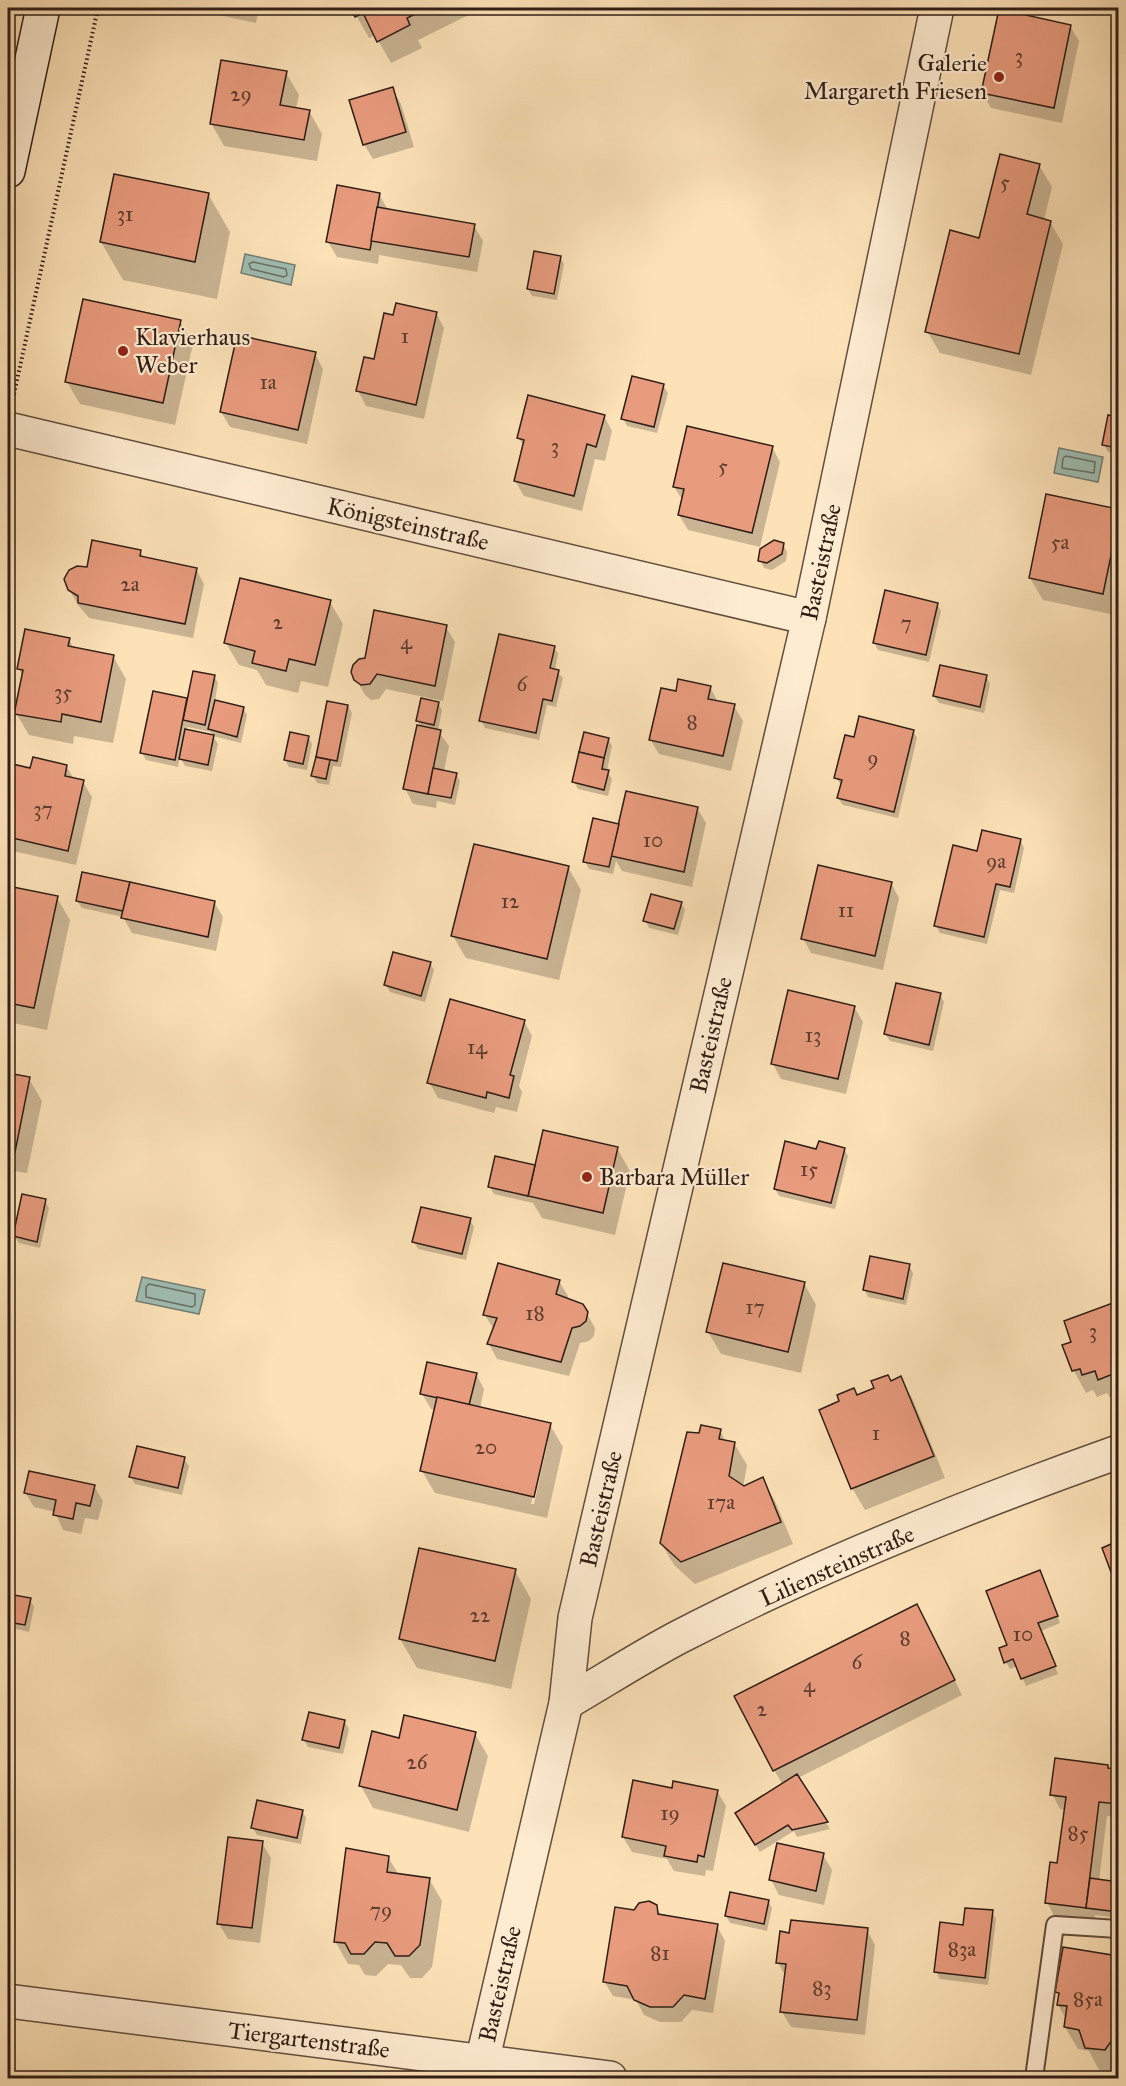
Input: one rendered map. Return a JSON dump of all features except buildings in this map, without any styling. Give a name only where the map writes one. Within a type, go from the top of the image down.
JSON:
[{"type":"street","points":[[8,171],[43,8]]},
{"type":"street","name":"Basteistraße","points":[[482,2062],[566,1703],[575,1618],[809,618],[937,8]]},
{"type":"street","name":"Königsteinstraße","points":[[10,415],[809,618]]},
{"type":"street","name":"Liliensteinstraße","points":[[566,1703],[679,1637],[861,1553],[1030,1484],[1119,1452]]},
{"type":"street","name":"Tiergartenstraße","points":[[8,2001],[610,2079]]},
{"type":"lane","points":[[1034,2079],[1055,1924],[1119,1929]]},
{"type":"path","points":[[10,415],[98,8]]},
{"type":"water","points":[[245,254],[295,265],[291,285],[241,273]]},
{"type":"water","points":[[1059,448],[1103,457],[1098,482],[1054,473]]},
{"type":"water","points":[[142,1277],[205,1290],[199,1314],[136,1301]]},
{"type":"place","name":"Galerie Margareth Friesen","points":[[999,77]]},
{"type":"place","name":"Klavierhaus Weber","points":[[123,351]]},
{"type":"place","name":"Barbara Müller","points":[[587,1177]]}]
